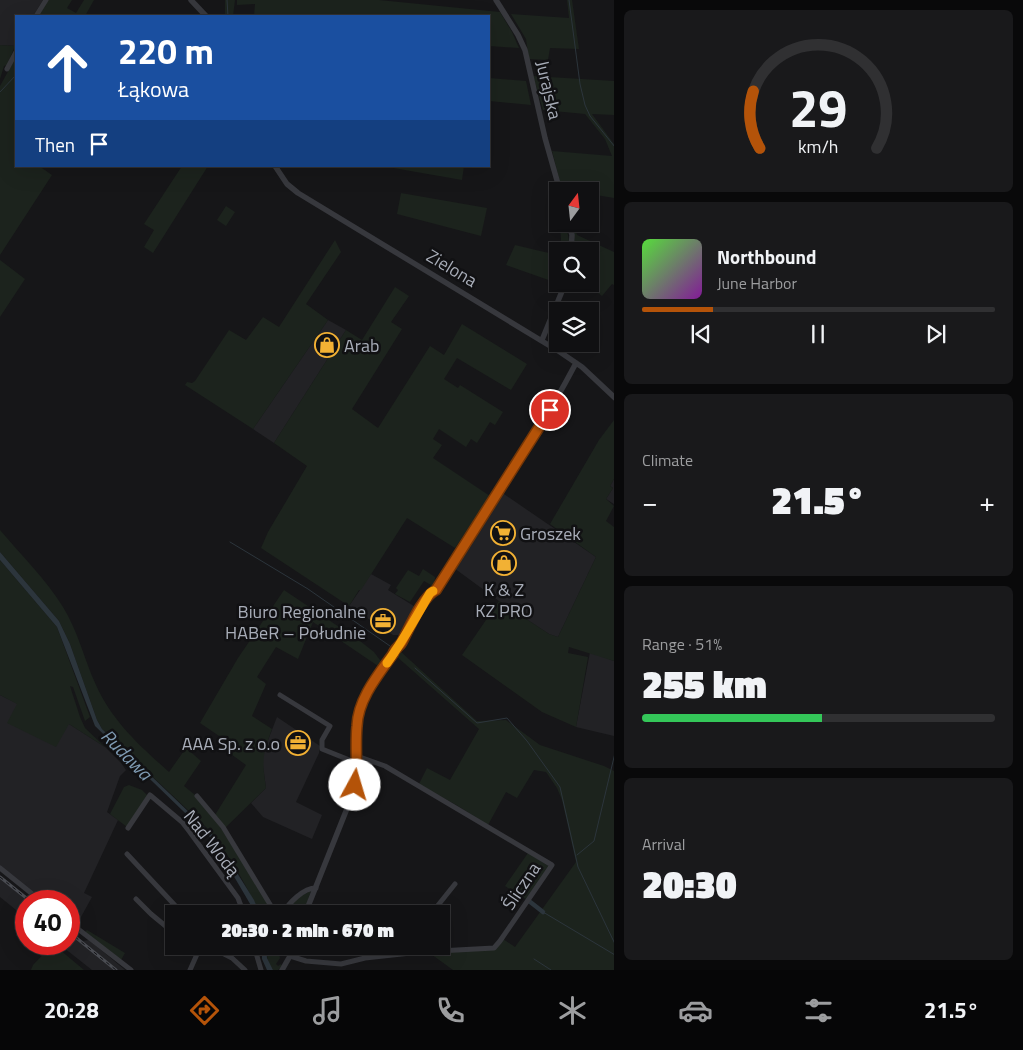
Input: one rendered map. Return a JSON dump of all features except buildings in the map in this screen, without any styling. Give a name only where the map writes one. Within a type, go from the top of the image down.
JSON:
[{"type":"street","points":[[37,15],[46,0]]},
{"type":"street","points":[[191,0],[205,15]]},
{"type":"street","name":"Jurajska","points":[[496,0],[525,50],[545,139],[557,182]]},
{"type":"street","points":[[7,69],[15,54]]},
{"type":"street","name":"Zielona","points":[[276,167],[287,184],[298,193],[542,340],[576,363],[614,398]]},
{"type":"street","points":[[542,340],[562,292]]},
{"type":"street","points":[[309,905],[350,804],[355,785],[357,763],[356,727],[358,716],[370,686],[395,649],[401,644],[430,593],[436,590],[536,434],[576,363]]},
{"type":"street","points":[[280,696],[330,726],[322,740],[322,749],[357,763]]},
{"type":"street","name":"Śliczna","points":[[357,756],[385,766],[552,865],[496,946],[491,948],[450,950]]},
{"type":"street","name":"Nad Wodą","points":[[128,828],[150,795],[182,822],[238,898],[241,905]]},
{"type":"street","points":[[197,796],[223,827],[270,905]]},
{"type":"street","points":[[126,854],[174,905]]},
{"type":"street","points":[[0,868],[27,890]]},
{"type":"street","points":[[438,905],[455,884]]},
{"type":"street","points":[[289,905],[311,888],[316,888]]},
{"type":"street","points":[[136,899],[165,926]]},
{"type":"street","points":[[80,931],[131,970]]},
{"type":"street","points":[[190,970],[197,955]]},
{"type":"street","points":[[226,955],[245,970]]},
{"type":"street","points":[[257,955],[261,970]]},
{"type":"street","points":[[283,969],[290,956],[306,961],[341,964],[365,958],[396,955]]},
{"type":"street","points":[[341,964],[344,970]]},
{"type":"shaded area","points":[[0,0],[43,0],[34,15],[15,15],[15,46],[0,45]]},
{"type":"shaded area","points":[[48,0],[72,0],[67,8],[76,13],[84,0],[94,0],[86,15],[39,14]]},
{"type":"shaded area","points":[[225,0],[235,0],[233,15],[225,15]]},
{"type":"shaded area","points":[[237,0],[379,0],[500,12],[519,48],[490,46],[490,15],[254,15],[255,4],[237,5]]},
{"type":"shaded area","points":[[567,0],[572,0],[579,49],[550,48],[548,60],[529,59],[526,39],[511,14],[569,18]]},
{"type":"shaded area","points":[[0,45],[15,46],[7,65],[4,66],[0,79]]},
{"type":"shaded area","points":[[15,59],[15,167],[40,167],[52,175],[0,255],[0,86]]},
{"type":"shaded area","points":[[533,76],[614,81],[614,115],[592,114],[614,144],[614,198],[599,196],[599,182],[560,182],[552,151],[612,156],[605,139],[585,114],[543,110]]},
{"type":"shaded area","points":[[490,78],[526,81],[531,105],[490,101]]},
{"type":"shaded area","points":[[181,167],[207,167],[153,253],[144,247],[154,230],[144,224]]},
{"type":"shaded area","points":[[388,167],[464,167],[462,180]]},
{"type":"shaded area","points":[[401,193],[487,208],[481,236],[397,214]]},
{"type":"shaded area","points":[[226,206],[235,212],[226,226],[217,220]]},
{"type":"shaded area","points":[[560,232],[567,232],[569,242],[560,242]]},
{"type":"shaded area","points":[[576,232],[577,235],[592,242],[574,242],[574,233]]},
{"type":"shaded area","points":[[335,240],[341,252],[306,304],[328,320],[253,429],[185,385],[187,382],[192,383],[195,381],[229,330],[246,340],[263,317],[279,327]]},
{"type":"shaded area","points":[[515,245],[549,253],[549,280],[506,265]]},
{"type":"shaded area","points":[[599,245],[614,252],[614,285],[612,284],[602,296],[597,292],[599,292]]},
{"type":"shaded area","points":[[0,260],[25,279],[0,317]]},
{"type":"shaded area","points":[[395,287],[409,296],[391,322],[402,329],[352,409],[378,428],[430,346],[444,355],[462,324],[527,364],[511,390],[457,358],[444,379],[458,388],[460,385],[503,412],[495,425],[490,422],[477,443],[471,439],[466,447],[439,429],[433,439],[442,445],[433,458],[490,496],[455,548],[407,518],[349,606],[261,548],[268,532],[307,466],[274,443],[346,330],[362,340]]},
{"type":"shaded area","points":[[328,320],[346,330],[274,443],[253,429]]},
{"type":"shaded area","points":[[614,420],[614,479],[610,486],[613,488],[606,499],[614,506],[606,521],[614,527],[614,661],[569,647],[568,653],[588,657],[576,727],[542,712],[462,655],[499,601],[549,634],[558,637],[596,557],[550,524],[599,440]]},
{"type":"shaded area","points":[[614,479],[614,504],[606,499],[613,488],[610,486]]},
{"type":"shaded area","points":[[501,492],[596,557],[558,637],[549,634],[499,601],[454,568]]},
{"type":"shaded area","points":[[0,530],[41,577],[63,607],[73,626],[103,698],[118,721],[128,732],[169,772],[186,748],[201,761],[184,786],[212,814],[269,905],[256,905],[236,869],[207,828],[102,729],[97,720],[70,644],[59,621],[0,552]]},
{"type":"shaded area","points":[[0,560],[57,627],[90,717],[85,721],[73,687],[70,686],[80,717],[85,728],[105,747],[69,724],[56,747],[7,723],[17,704],[0,695]]},
{"type":"shaded area","points":[[423,569],[435,577],[434,588],[419,611],[416,609],[431,585],[424,581],[410,602],[395,594],[398,590],[396,588],[408,570],[419,576]]},
{"type":"shaded area","points":[[371,574],[391,585],[388,590],[417,608],[401,635],[393,635],[349,606]]},
{"type":"shaded area","points":[[284,590],[360,641],[374,652],[383,664],[381,668],[313,622],[298,659],[276,647],[257,677],[266,684],[252,716],[272,729],[264,758],[266,788],[225,828],[215,815],[246,765],[224,749],[228,742],[200,723],[238,658]]},
{"type":"shaded area","points":[[400,651],[477,721],[506,720],[540,745],[614,771],[614,970],[453,970],[432,955],[450,955],[450,952],[464,950],[495,949],[503,939],[515,947],[576,862],[562,800],[557,788],[546,772],[534,770],[517,798],[506,792],[488,825],[419,784],[427,768],[450,780],[479,729],[396,656]]},
{"type":"shaded area","points":[[590,652],[614,661],[614,736],[576,727]]},
{"type":"shaded area","points":[[0,695],[18,704],[8,723],[69,724],[105,747],[126,770],[120,776],[107,812],[118,820],[84,893],[92,897],[80,919],[80,890],[28,890],[0,866]]},
{"type":"shaded area","points":[[277,717],[320,746],[319,753],[296,802],[322,815],[312,839],[263,817],[251,803],[266,788],[263,753]]},
{"type":"shaded area","points":[[129,785],[142,790],[148,796],[127,827],[110,814],[124,787]]},
{"type":"shaded area","points":[[528,853],[552,868],[529,901],[505,886]]},
{"type":"shaded area","points":[[0,875],[19,890],[15,890],[15,909],[0,897]]},
{"type":"shaded area","points":[[311,891],[306,905],[292,905],[296,900]]},
{"type":"shaded area","points":[[87,930],[125,953],[121,960],[85,932]]},
{"type":"shaded area","points":[[80,939],[83,941],[89,940],[125,970],[92,970],[73,955],[80,955]]},
{"type":"shaded area","points":[[43,955],[66,955],[84,970],[31,970]]},
{"type":"shaded area","points":[[267,955],[279,955],[280,958],[276,964],[278,966],[281,964],[282,966],[278,970],[273,970]]},
{"type":"water","name":"Rudawa","points":[[0,552],[59,621],[70,644],[97,720],[102,729],[214,836],[256,905],[251,905],[212,839],[95,726],[57,627],[0,560]]},
{"type":"water","points":[[262,955],[267,955],[273,970],[267,970]]},
{"type":"waterway","points":[[227,0],[228,15]]},
{"type":"waterway","points":[[569,0],[580,84],[585,105],[590,116],[614,146]]},
{"type":"waterway","points":[[0,92],[15,76]]},
{"type":"waterway","points":[[230,542],[308,589],[390,646]]},
{"type":"waterway","points":[[415,668],[477,723],[507,718],[527,741],[560,787],[578,867],[614,942]]},
{"type":"waterway","points":[[577,855],[594,841],[614,757]]},
{"type":"waterway","points":[[529,901],[543,912]]},
{"type":"waterway","points":[[543,912],[614,954]]},
{"type":"waterway","points":[[534,959],[551,970]]},
{"type":"railway","points":[[0,877],[16,890]]},
{"type":"railway","points":[[80,941],[116,970]]},
{"type":"slow traffic","points":[[387,663],[395,649],[401,644],[410,626],[433,591]]},
{"type":"place","name":"Arab","points":[[327,345]]},
{"type":"place","name":"Groszek","points":[[503,533]]},
{"type":"place","name":"K & Z KZ PRO","points":[[504,563]]},
{"type":"place","name":"Biuro Regionalne HABeR – Południe","points":[[383,621]]},
{"type":"place","name":"AAA Sp. z o.o","points":[[298,743]]},
{"type":"route","points":[[355,785],[357,763],[356,727],[367,691],[395,649],[401,644],[430,593],[436,590],[550,410]]}]
